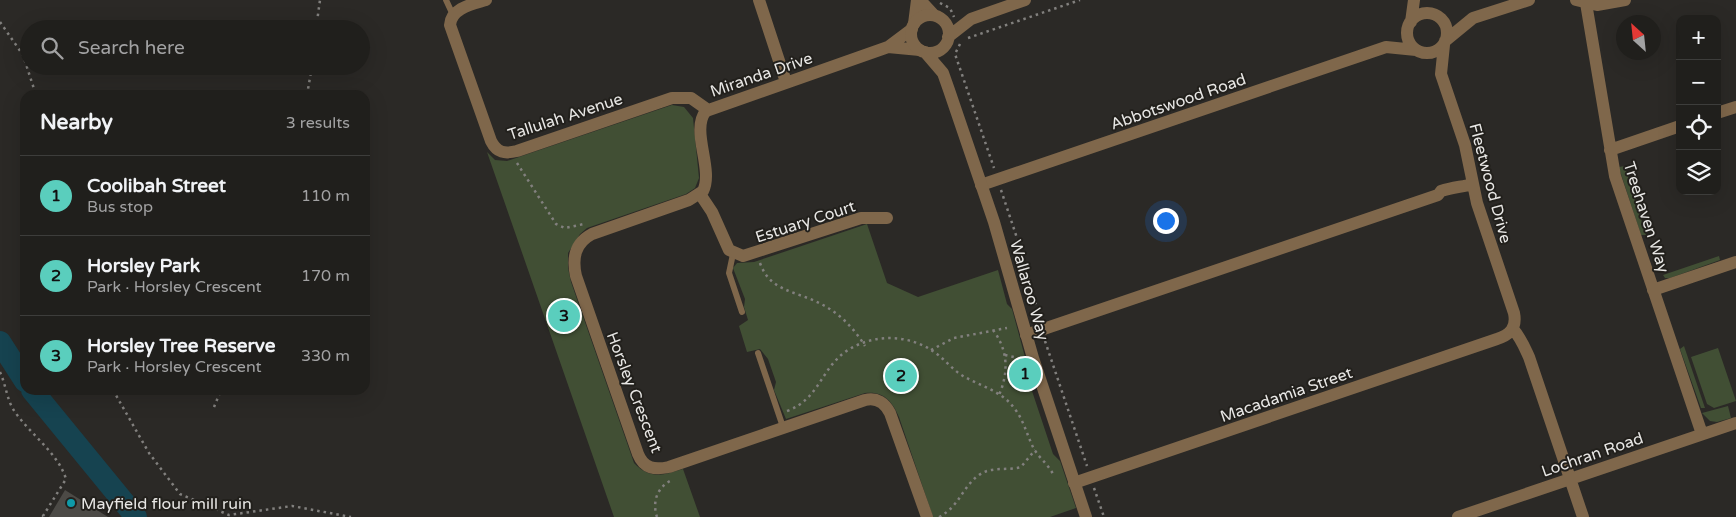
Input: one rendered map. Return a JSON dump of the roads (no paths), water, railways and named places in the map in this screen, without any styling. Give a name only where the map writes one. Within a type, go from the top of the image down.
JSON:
[{"type":"street","points":[[453,15],[464,7],[486,0]]},
{"type":"street","points":[[759,0],[786,82]]},
{"type":"street","points":[[918,0],[947,26],[946,41]]},
{"type":"street","points":[[918,0],[912,40],[923,51],[936,51],[971,18]]},
{"type":"street","points":[[913,26],[923,16],[971,18],[1025,0]]},
{"type":"street","points":[[1414,0],[1408,41],[1419,51],[1434,52],[1473,18]]},
{"type":"street","points":[[1420,0],[1437,16],[1446,28],[1444,43]]},
{"type":"street","points":[[1410,23],[1420,14],[1473,18],[1530,0]]},
{"type":"street","points":[[1581,1],[1607,4],[1625,0]]},
{"type":"street","name":"Treehaven Way","points":[[1581,1],[1615,176],[1702,434]]},
{"type":"street","name":"Tallulah Avenue","points":[[453,15],[450,25],[491,141],[498,151],[514,152],[666,100],[691,98],[705,113]]},
{"type":"street","name":"Abbotswood Road","points":[[1386,47],[1410,23]]},
{"type":"street","name":"Miranda Drive","points":[[700,194],[705,184],[701,127],[705,113],[786,82],[888,48],[913,26]]},
{"type":"street","name":"Wallaroo Way","points":[[943,73],[946,41]]},
{"type":"street","name":"Fleetwood Drive","points":[[1441,74],[1444,43]]},
{"type":"street","name":"Abbotswood Road","points":[[981,185],[1386,47],[1419,51]]},
{"type":"street","name":"Miranda Drive","points":[[888,48],[923,51]]},
{"type":"street","name":"Wallaroo Way","points":[[923,51],[943,73],[1006,262],[1026,335],[1086,517]]},
{"type":"street","name":"Fleetwood Drive","points":[[1419,51],[1441,74],[1466,145],[1467,186],[1481,217],[1514,313],[1515,323],[1510,332],[1522,340],[1522,345],[1529,357],[1583,517]]},
{"type":"street","points":[[1721,112],[1736,107]]},
{"type":"street","points":[[1610,150],[1676,127]]},
{"type":"street","points":[[1026,335],[1438,195],[1441,191],[1456,185],[1467,186]]},
{"type":"street","points":[[700,194],[712,212],[726,246],[733,254]]},
{"type":"street","name":"Horsley Crescent","points":[[700,194],[592,234],[582,240],[576,249],[574,267],[638,454],[644,465],[652,468],[662,468],[865,400],[874,399],[882,402],[890,413],[927,517]]},
{"type":"street","name":"Estuary Court","points":[[733,254],[743,256],[757,254],[861,218],[887,218]]},
{"type":"street","points":[[1654,290],[1736,262]]},
{"type":"street","name":"Macadamia Street","points":[[1074,483],[1510,332]]},
{"type":"street","name":"Lochran Road","points":[[1458,517],[1736,423]]},
{"type":"lane","name":"Tallulah Avenue","points":[[446,0],[453,15]]},
{"type":"lane","points":[[733,254],[729,273],[742,312]]},
{"type":"lane","points":[[758,353],[783,427]]},
{"type":"waterway","points":[[0,342],[20,373]]},
{"type":"waterway","points":[[36,395],[136,517]]},
{"type":"place","name":"Horsley Tree Reserve","points":[[564,316]]},
{"type":"place","name":"Coolibah Street","points":[[1025,374]]},
{"type":"place","name":"Horsley Park","points":[[901,376]]},
{"type":"place","name":"Mayfield flour mill ruin","points":[[71,503]]}]
